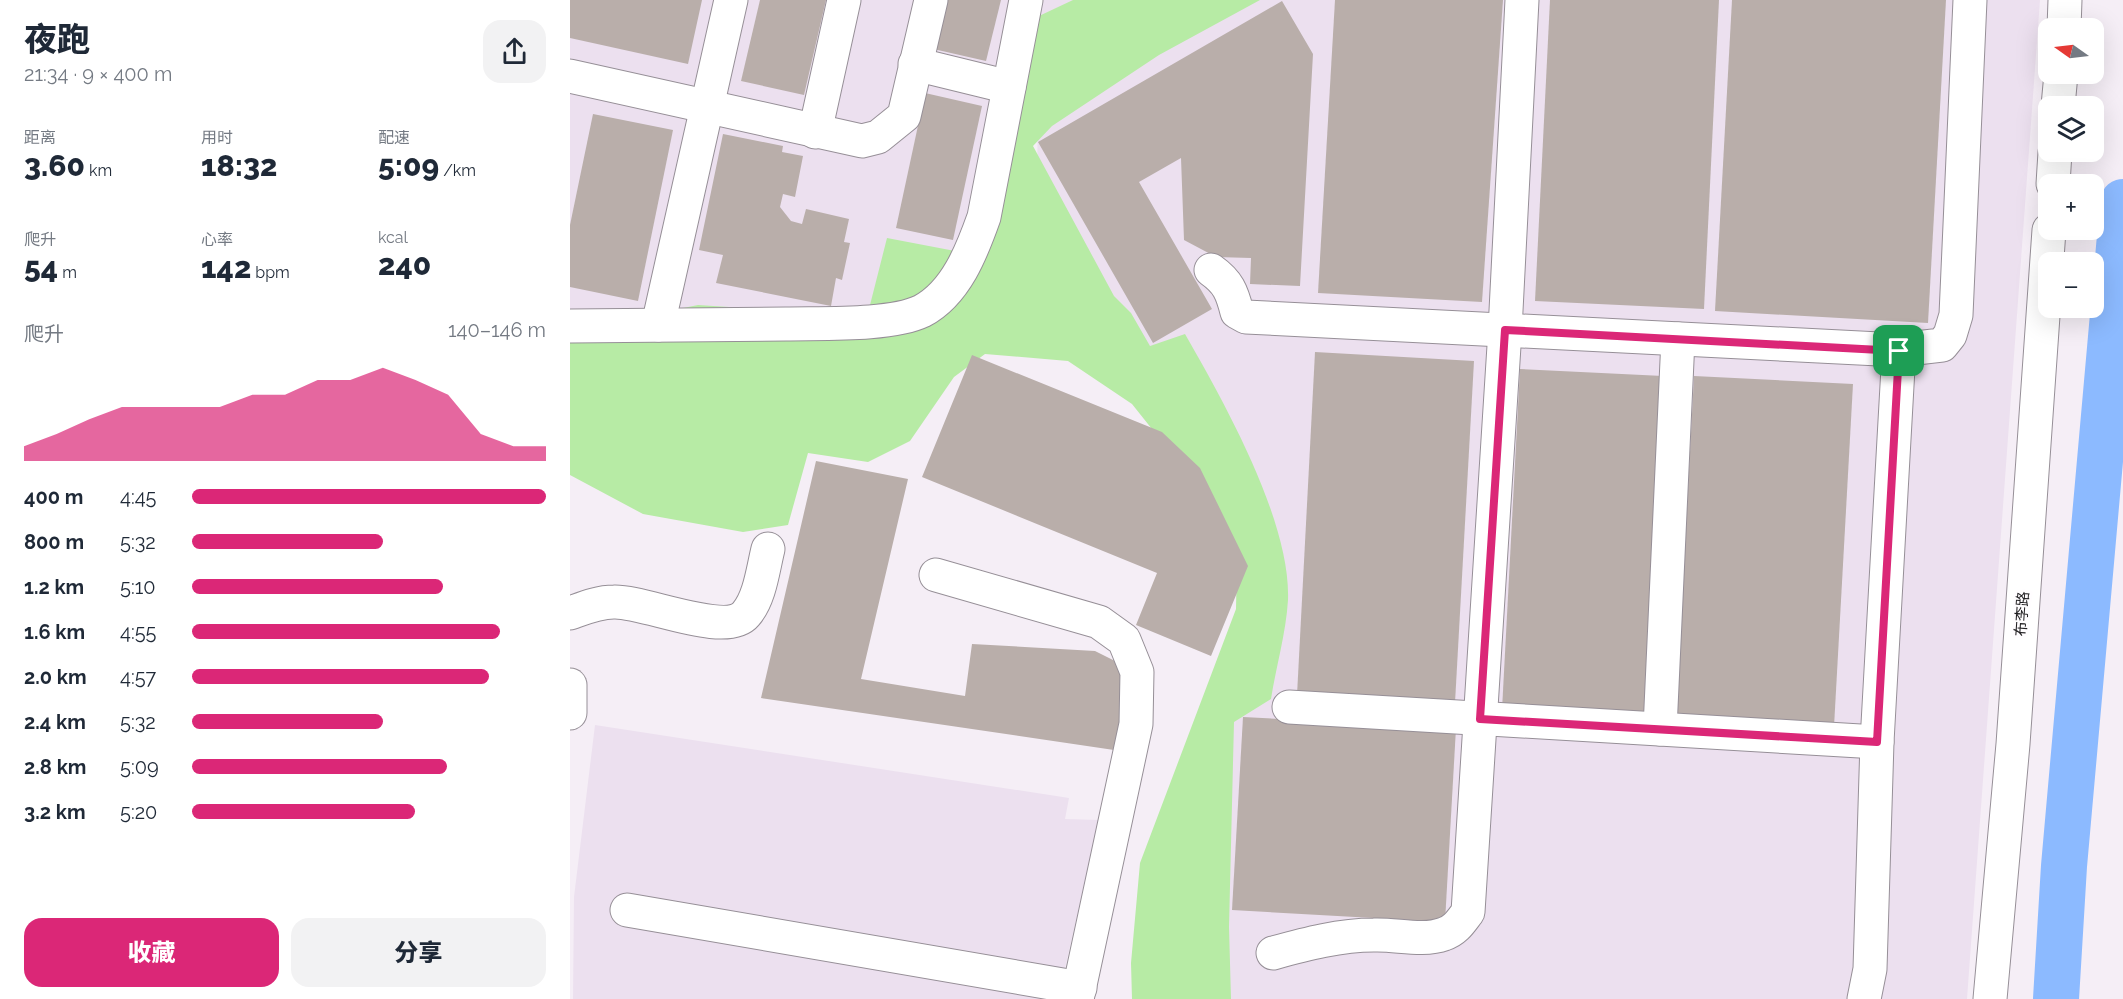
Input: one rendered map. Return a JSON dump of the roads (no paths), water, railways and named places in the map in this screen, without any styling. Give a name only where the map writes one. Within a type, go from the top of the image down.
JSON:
[{"type":"main road","points":[[658,326],[731,0]]},
{"type":"main road","points":[[815,132],[844,0]]},
{"type":"main road","points":[[570,76],[862,141],[878,137],[904,116],[931,0]]},
{"type":"main road","points":[[570,327],[844,323],[908,316],[923,310],[940,297],[957,277],[973,248],[984,217],[1026,0]]},
{"type":"main road","points":[[1273,953],[1341,938],[1375,935],[1422,938],[1442,935],[1455,929],[1468,912],[1505,330],[1522,0]]},
{"type":"main road","points":[[1211,270],[1224,279],[1231,290],[1237,312],[1246,317],[1899,351],[1942,345],[1950,335],[1956,315],[1970,0]]},
{"type":"main road","points":[[2064,18],[2065,0]]},
{"type":"main road","points":[[915,64],[1009,87]]},
{"type":"main road","name":"布李路","points":[[1990,999],[2013,733],[2048,240]]},
{"type":"main road","points":[[1660,729],[1678,339]]},
{"type":"main road","points":[[1864,999],[1870,969],[1877,742],[1899,351]]},
{"type":"main road","points":[[570,614],[593,604],[616,602],[718,622],[737,622],[747,614],[755,597],[768,549]]},
{"type":"main road","points":[[627,910],[1078,994],[1136,724],[1137,672],[1124,640],[1099,622],[936,575]]},
{"type":"main road","points":[[570,685],[570,713]]},
{"type":"main road","points":[[1289,707],[1877,742]]},
{"type":"waterway","points":[[2056,999],[2064,866],[2123,202]]}]
